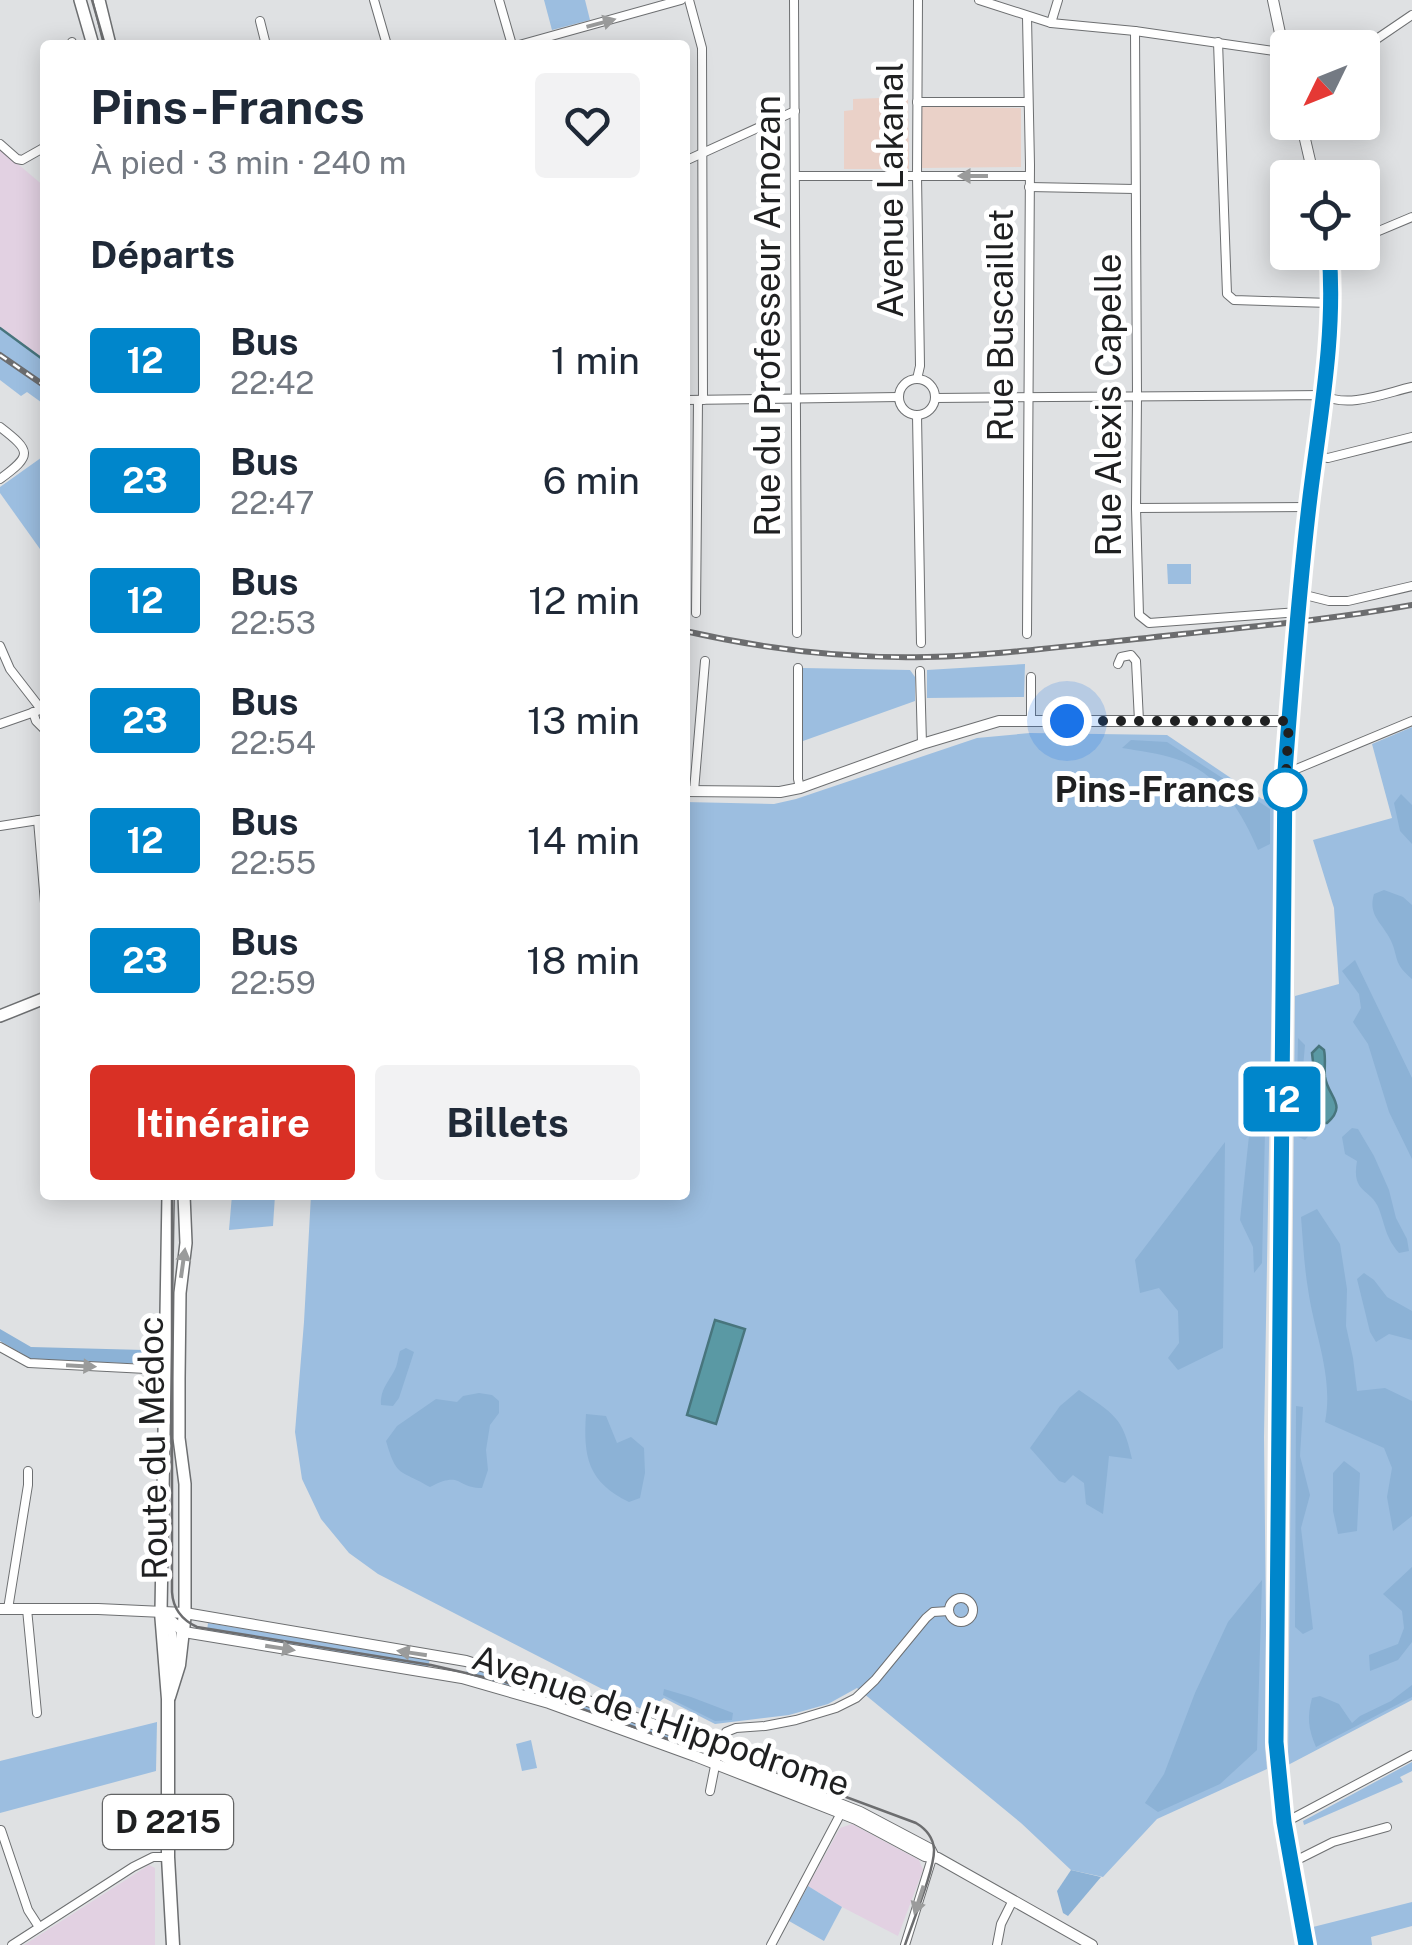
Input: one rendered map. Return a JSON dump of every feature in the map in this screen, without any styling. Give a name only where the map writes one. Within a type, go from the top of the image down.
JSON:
[{"type":"main road","points":[[80,0],[92,40]]},
{"type":"main road","points":[[100,0],[109,40]]},
{"type":"main road","points":[[0,1016],[40,1000]]},
{"type":"main road","name":"Route du Médoc","points":[[168,1200],[161,1612],[168,1699],[172,1945]]},
{"type":"main road","name":"Route du Médoc","points":[[168,1699],[176,1677],[185,1613],[185,1484],[179,1418],[184,1200]]},
{"type":"street","points":[[374,0],[386,40]]},
{"type":"street","points":[[500,0],[511,40]]},
{"type":"street","points":[[538,40],[681,0]]},
{"type":"street","points":[[689,0],[702,48],[704,152],[696,613]]},
{"type":"street","name":"Rue du Professeur Arnozan","points":[[794,0],[797,632]]},
{"type":"street","name":"Avenue Lakanal","points":[[917,379],[918,0]]},
{"type":"street","points":[[979,0],[1051,23],[1270,50]]},
{"type":"street","points":[[1051,23],[1058,0]]},
{"type":"street","points":[[1273,0],[1280,30]]},
{"type":"street","points":[[1380,36],[1412,14]]},
{"type":"street","name":"Rue Buscaillet","points":[[1027,634],[1028,17]]},
{"type":"street","points":[[260,20],[265,40]]},
{"type":"street","name":"Rue Alexis Capelle","points":[[1135,31],[1138,615],[1149,624],[1299,612]]},
{"type":"street","points":[[564,33],[566,40]]},
{"type":"street","points":[[1218,42],[1227,294],[1234,300],[1330,303]]},
{"type":"street","points":[[917,102],[1028,102]]},
{"type":"street","points":[[690,159],[794,112]]},
{"type":"street","points":[[0,144],[22,160],[40,150]]},
{"type":"street","points":[[795,176],[1029,176]]},
{"type":"street","points":[[1028,188],[1135,189]]},
{"type":"street","points":[[1380,231],[1412,218]]},
{"type":"street","points":[[1306,1945],[1278,1766],[1285,771],[1322,395],[1329,270]]},
{"type":"street","points":[[917,379],[930,384],[935,398],[930,410],[918,414],[904,409],[899,397],[903,386],[917,379]]},
{"type":"street","points":[[935,398],[1322,395],[1335,402],[1412,387]]},
{"type":"street","points":[[690,400],[899,397]]},
{"type":"street","points":[[918,414],[921,642]]},
{"type":"street","points":[[0,427],[24,447],[23,460],[0,479]]},
{"type":"street","points":[[1315,456],[1328,458],[1412,437]]},
{"type":"street","points":[[1136,508],[1309,507]]},
{"type":"street","points":[[690,510],[698,510]]},
{"type":"street","points":[[1301,594],[1348,601],[1412,586]]},
{"type":"street","points":[[0,646],[10,669],[40,710],[0,724]]},
{"type":"street","points":[[1118,664],[1121,657],[1131,655],[1136,660],[1139,721]]},
{"type":"street","points":[[705,661],[690,791],[780,792],[800,788],[986,723],[1289,721]]},
{"type":"street","points":[[798,668],[800,788]]},
{"type":"street","points":[[920,670],[922,744]]},
{"type":"street","points":[[1031,677],[1031,721]]},
{"type":"street","points":[[1285,771],[1412,720]]},
{"type":"street","points":[[0,826],[40,820]]},
{"type":"street","points":[[0,1347],[29,1363],[166,1370]]},
{"type":"street","points":[[4,1609],[28,1471]]},
{"type":"street","name":"Avenue de l'Hippodrome","points":[[4,1609],[185,1613],[448,1658],[526,1680],[688,1736],[716,1758]]},
{"type":"street","points":[[28,1609],[37,1712]]},
{"type":"street","points":[[710,1791],[716,1758],[728,1730],[774,1725],[818,1714],[856,1698],[932,1612],[948,1611]]},
{"type":"street","points":[[161,1612],[184,1632]]},
{"type":"street","points":[[161,1612],[172,1634],[176,1677]]},
{"type":"street","name":"Avenue de l'Hippodrome","points":[[184,1632],[447,1675],[503,1688],[716,1758],[871,1817],[930,1848],[934,1856]]},
{"type":"street","points":[[447,1675],[448,1658]]},
{"type":"street","points":[[1284,1822],[1412,1755]]},
{"type":"street","points":[[771,1945],[838,1807]]},
{"type":"street","name":"Avenue de l'Hippodrome","points":[[838,1807],[1092,1945]]},
{"type":"street","points":[[1291,1862],[1332,1842],[1387,1828]]},
{"type":"street","points":[[1,1830],[28,1910],[40,1926]]},
{"type":"street","points":[[905,1945],[934,1856]]},
{"type":"street","points":[[12,1945],[133,1867],[153,1857],[168,1857]]},
{"type":"street","points":[[996,1945],[1013,1900]]},
{"type":"shaded area","points":[[544,0],[585,0],[590,20],[552,30]]},
{"type":"shaded area","points":[[908,97],[909,169],[844,169],[844,111],[853,110],[853,99]]},
{"type":"shaded area","points":[[921,106],[1021,108],[1021,167],[921,168]]},
{"type":"shaded area","points":[[0,149],[40,183],[40,358],[0,327]]},
{"type":"shaded area","points":[[0,327],[40,358],[40,401],[27,392],[21,396],[0,380]]},
{"type":"shaded area","points":[[40,459],[40,549],[0,493],[0,487]]},
{"type":"shaded area","points":[[1167,564],[1191,564],[1191,584],[1168,584]]},
{"type":"shaded area","points":[[1025,664],[1024,697],[927,698],[927,670]]},
{"type":"shaded area","points":[[803,668],[910,670],[915,677],[915,701],[803,741]]},
{"type":"shaded area","points":[[1412,727],[1412,1700],[1288,1765],[1295,996],[1339,984],[1334,908],[1313,840],[1392,818],[1372,744]]},
{"type":"shaded area","points":[[1030,733],[1167,735],[1262,799],[1275,802],[1264,1437],[1267,1769],[1157,1819],[1103,1877],[1071,1870],[1021,1823],[857,1688],[828,1704],[789,1715],[715,1724],[664,1698],[647,1712],[378,1574],[349,1553],[321,1519],[302,1479],[295,1432],[311,1200],[690,1200],[690,802],[774,804],[977,738]]},
{"type":"shaded area","points":[[1131,740],[1167,742],[1270,809],[1270,844],[1258,850],[1227,795],[1204,773],[1170,757],[1122,748]]},
{"type":"shaded area","points":[[1401,794],[1412,805],[1412,844],[1400,831],[1394,803]]},
{"type":"shaded area","points":[[1384,890],[1412,905],[1412,979],[1398,963],[1374,912],[1374,894]]},
{"type":"shaded area","points":[[1355,960],[1412,1078],[1412,1159],[1389,1112],[1368,1044],[1353,1022],[1361,1008],[1359,994],[1342,971]]},
{"type":"shaded area","points":[[1298,1038],[1305,1045],[1301,1090],[1312,1132],[1305,1140],[1296,1136]]},
{"type":"shaded area","points":[[1319,1046],[1324,1050],[1325,1077],[1336,1106],[1327,1123],[1317,1123],[1312,1111],[1317,1096],[1312,1053]]},
{"type":"shaded area","points":[[1266,1086],[1262,1263],[1254,1273],[1253,1247],[1240,1220],[1254,1089]]},
{"type":"shaded area","points":[[1352,1128],[1358,1129],[1374,1156],[1409,1251],[1399,1253],[1394,1247],[1376,1202],[1359,1185],[1357,1161],[1345,1154],[1342,1137]]},
{"type":"shaded area","points":[[1225,1142],[1223,1348],[1178,1370],[1168,1358],[1179,1343],[1178,1311],[1159,1288],[1140,1293],[1135,1260]]},
{"type":"shaded area","points":[[232,1200],[275,1200],[273,1226],[229,1230]]},
{"type":"shaded area","points":[[1317,1209],[1340,1244],[1347,1289],[1346,1326],[1357,1391],[1385,1388],[1412,1401],[1412,1516],[1393,1531],[1387,1497],[1392,1468],[1384,1448],[1325,1422],[1327,1388],[1308,1289],[1301,1217]]},
{"type":"shaded area","points":[[1364,1273],[1387,1297],[1412,1311],[1412,1340],[1389,1334],[1376,1342],[1357,1279]]},
{"type":"shaded area","points":[[715,1320],[745,1329],[716,1424],[687,1415]]},
{"type":"shaded area","points":[[0,1329],[31,1347],[144,1350],[144,1364],[31,1359],[0,1341]]},
{"type":"shaded area","points":[[406,1348],[414,1352],[399,1398],[393,1406],[381,1405],[400,1351]]},
{"type":"shaded area","points":[[1079,1390],[1115,1417],[1125,1433],[1132,1459],[1109,1456],[1103,1514],[1086,1504],[1084,1483],[1073,1475],[1065,1483],[1059,1481],[1030,1448],[1060,1406]]},
{"type":"shaded area","points":[[479,1393],[499,1401],[499,1413],[490,1425],[488,1470],[482,1488],[454,1480],[430,1487],[397,1467],[386,1441],[397,1426],[436,1399],[457,1402],[463,1396]]},
{"type":"shaded area","points":[[1296,1406],[1303,1407],[1300,1456],[1310,1495],[1301,1528],[1313,1629],[1303,1634],[1295,1627]]},
{"type":"shaded area","points":[[586,1414],[606,1416],[617,1443],[631,1437],[644,1448],[640,1498],[629,1502],[597,1477],[587,1455]]},
{"type":"shaded area","points":[[1344,1461],[1360,1473],[1357,1531],[1338,1534],[1333,1511],[1333,1473]]},
{"type":"shaded area","points":[[1412,1567],[1412,1642],[1398,1660],[1370,1671],[1369,1655],[1398,1644],[1404,1628],[1402,1611],[1383,1594]]},
{"type":"shaded area","points":[[1262,1580],[1257,1750],[1220,1784],[1158,1812],[1145,1803],[1164,1774],[1228,1622]]},
{"type":"shaded area","points":[[208,1623],[430,1659],[428,1667],[207,1631]]},
{"type":"shaded area","points":[[468,1666],[680,1737],[678,1744],[466,1674]]},
{"type":"shaded area","points":[[1412,1685],[1412,1697],[1316,1747],[1309,1722],[1312,1698],[1320,1696],[1339,1704],[1352,1723]]},
{"type":"shaded area","points":[[664,1689],[733,1713],[732,1720],[715,1721],[663,1695]]},
{"type":"shaded area","points":[[157,1722],[156,1771],[0,1813],[0,1761]]},
{"type":"shaded area","points":[[531,1740],[537,1768],[522,1771],[516,1744]]},
{"type":"shaded area","points":[[1412,1762],[1412,1771],[1400,1777],[1403,1782],[1304,1825],[1303,1821]]},
{"type":"shaded area","points":[[852,1824],[919,1860],[923,1870],[898,1936],[808,1886],[840,1828]]},
{"type":"shaded area","points":[[149,1865],[155,1868],[155,1945],[24,1945]]},
{"type":"shaded area","points":[[1071,1870],[1101,1877],[1068,1916],[1063,1913],[1057,1891]]},
{"type":"shaded area","points":[[808,1886],[842,1907],[824,1941],[789,1921]]},
{"type":"shaded area","points":[[1412,1902],[1412,1926],[1371,1937],[1372,1945],[1316,1945],[1313,1927]]},
{"type":"waterway","points":[[0,328],[40,357]]},
{"type":"tram line","points":[[92,0],[104,40]]},
{"type":"tram line","points":[[172,1200],[172,1592],[176,1609],[183,1617],[197,1627],[431,1665],[505,1682],[674,1741],[725,1752],[916,1823],[931,1837],[934,1849],[905,1945]]},
{"type":"railway","points":[[0,355],[40,383]]},
{"type":"railway","points":[[690,632],[805,652],[927,657],[1247,627],[1412,605]]},
{"type":"bus line","name":"12","points":[[1306,1945],[1280,1800],[1276,1742],[1285,771],[1325,370],[1330,270]]},
{"type":"place","name":"Pins-Francs","points":[[1285,790]]},
{"type":"route","points":[[1067,721],[1289,721],[1285,790]]}]
